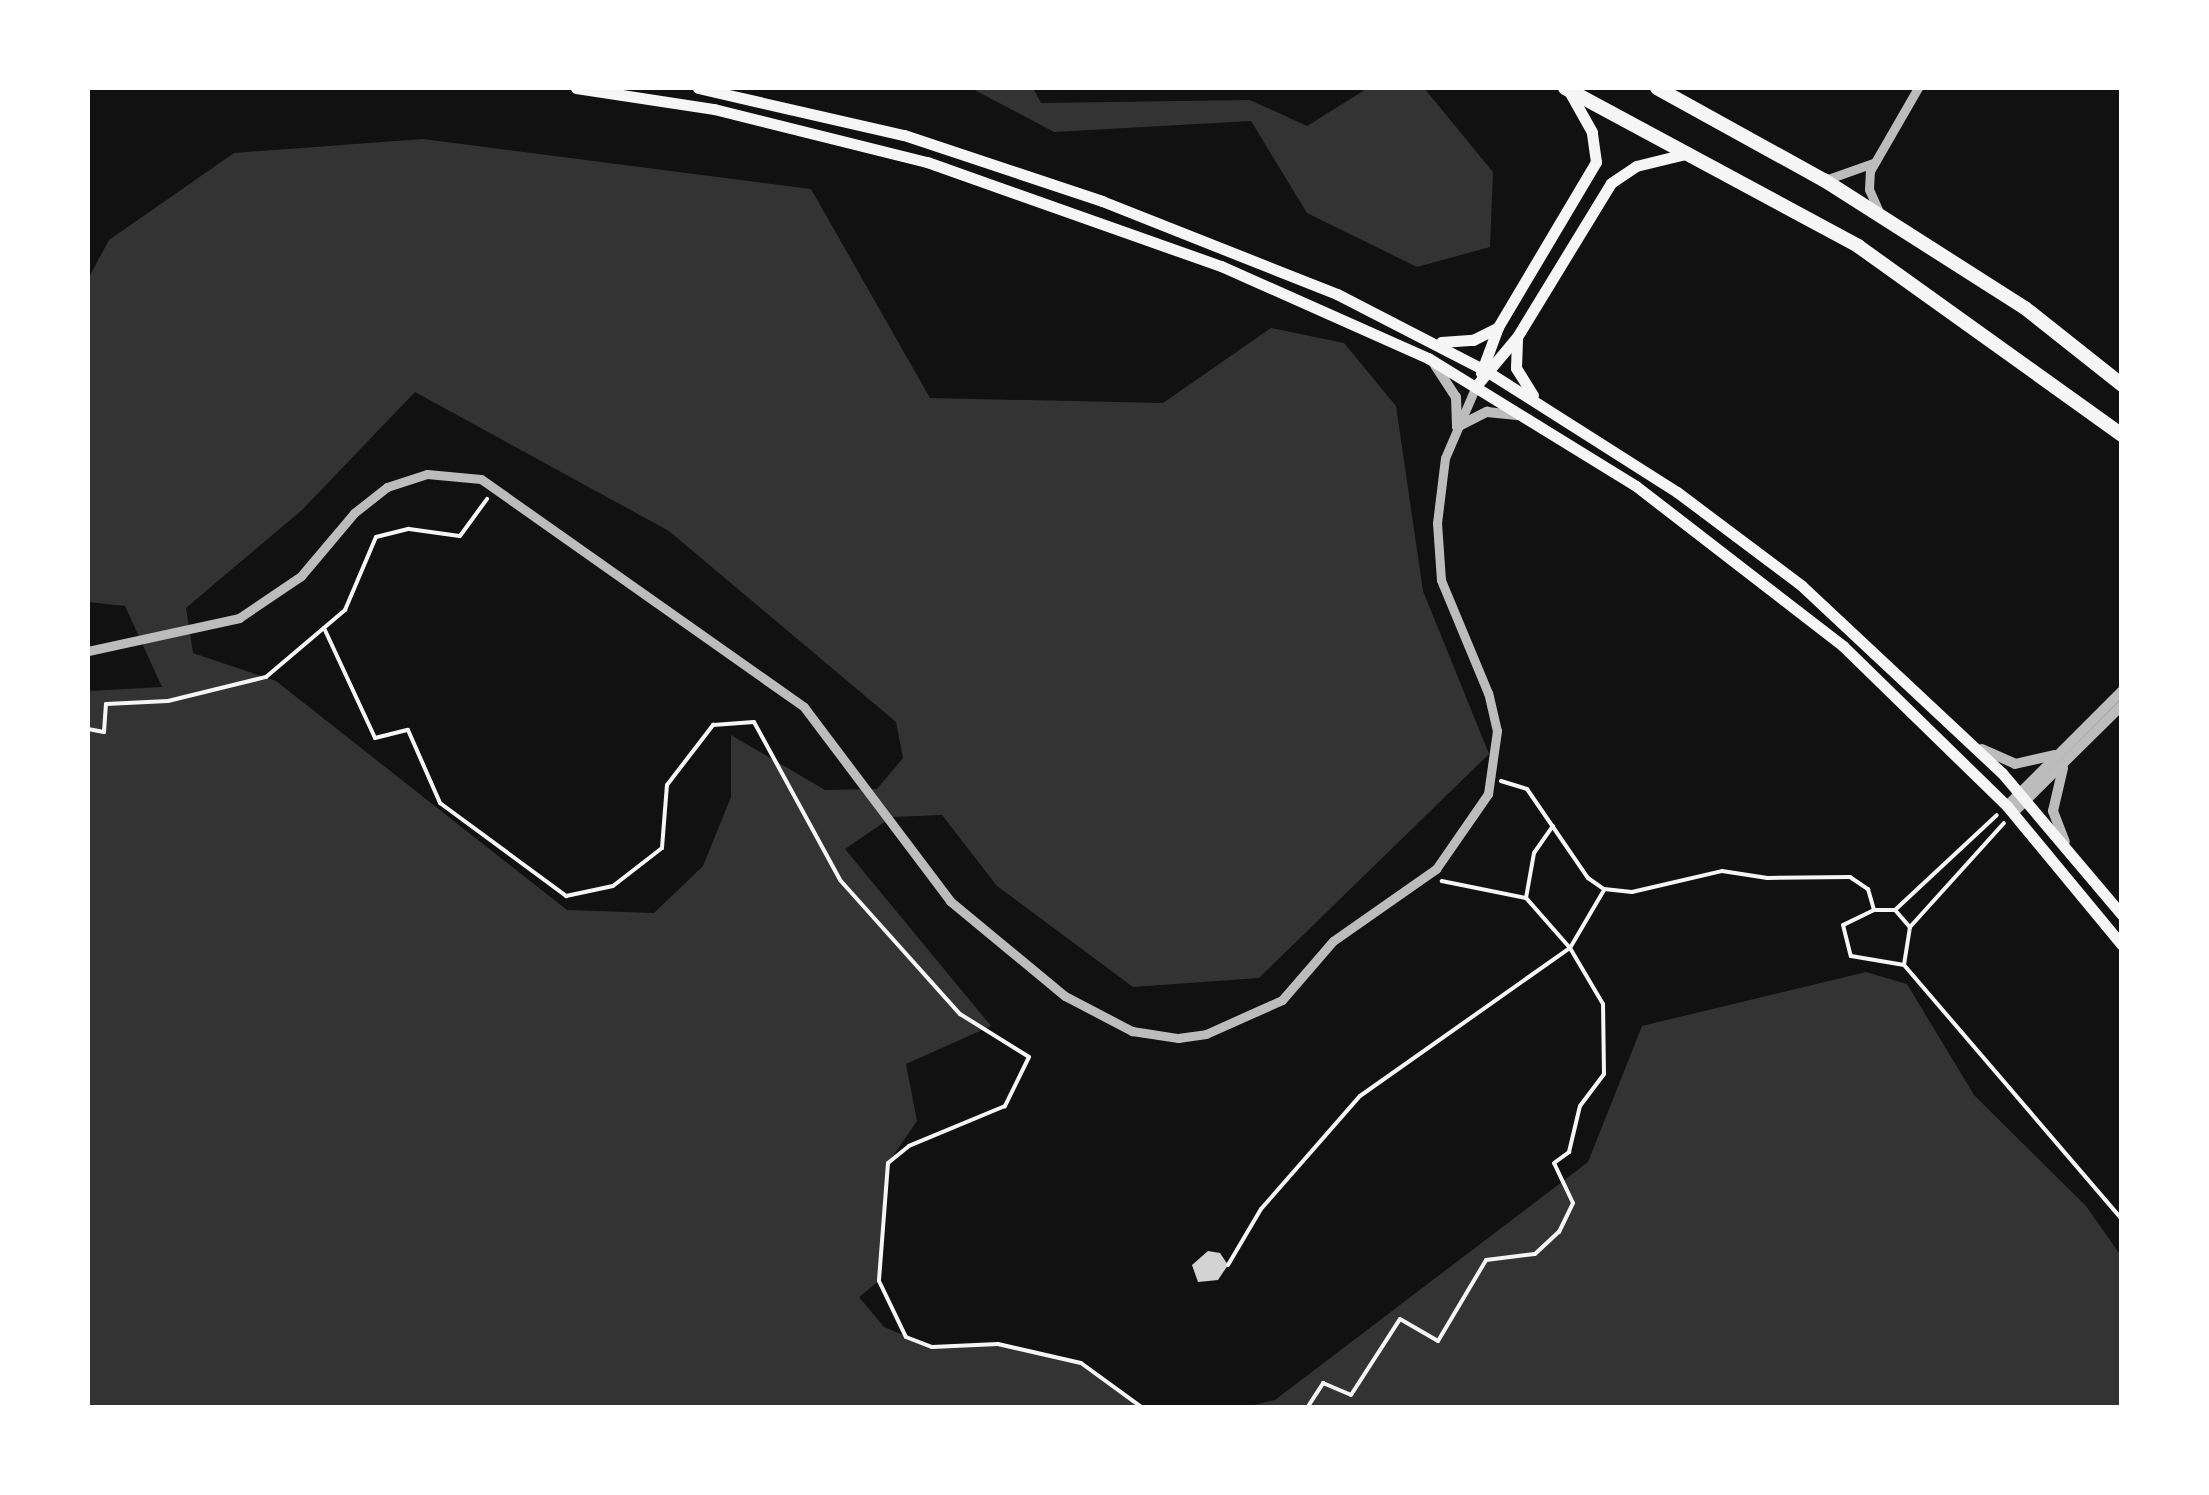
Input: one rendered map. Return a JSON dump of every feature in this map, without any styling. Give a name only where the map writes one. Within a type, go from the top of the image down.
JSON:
[{"type":"main road","points":[[576,88],[730,112],[927,162],[1221,266],[1428,358],[1533,420],[1728,551],[1843,646],[2010,809],[2122,945]]},
{"type":"main road","points":[[698,88],[814,111],[1000,165],[1270,265],[1432,340],[1543,405],[1677,492],[1802,586],[2024,796],[2122,915]]},
{"type":"main road","points":[[1485,371],[1498,327],[1596,162],[1592,132],[1565,88]]},
{"type":"main road","points":[[1565,88],[1699,156],[1858,246],[2122,435]]},
{"type":"main road","points":[[1657,88],[1882,216],[2025,308],[2122,386]]},
{"type":"main road","points":[[1476,386],[1518,337],[1611,184],[1650,160],[1699,156]]},
{"type":"main road","points":[[1432,340],[1458,344],[1498,327]]},
{"type":"main road","points":[[1518,337],[1516,368],[1543,405]]},
{"type":"street","points":[[1882,216],[1868,188],[1875,160],[1918,88]]},
{"type":"street","points":[[1824,180],[1850,176],[1875,160]]},
{"type":"street","points":[[1428,358],[1456,397],[1458,427]]},
{"type":"street","points":[[88,650],[239,618],[302,576],[354,512],[387,487],[454,474],[496,487],[778,684],[865,781],[904,839],[974,925],[1065,996],[1132,1030],[1178,1038],[1265,1012],[1334,941],[1422,879],[1463,838],[1492,781],[1497,731],[1488,693],[1451,610],[1438,554],[1438,494],[1458,427],[1476,386]]},
{"type":"street","points":[[1458,427],[1487,412],[1533,420]]},
{"type":"street","points":[[2010,809],[2122,691]]},
{"type":"street","points":[[1971,742],[2015,764],[2066,753],[2122,705]]},
{"type":"street","points":[[2066,753],[2053,811],[2068,847]]},
{"type":"path","points":[[88,730],[104,732],[106,704],[168,701],[266,677],[345,610],[376,537],[409,529],[460,536],[496,487]]},
{"type":"path","points":[[324,628],[375,738],[408,730],[440,803],[566,896],[613,886],[662,848],[667,786],[713,725],[754,722],[782,762],[840,880],[945,999],[982,1030],[1029,1058],[1005,1106],[909,1146],[888,1163],[878,1281],[906,1337],[932,1348],[998,1344],[1082,1363],[1144,1408]]},
{"type":"path","points":[[1492,781],[1513,780],[1527,789],[1588,878],[1604,889],[1632,892],[1722,871],[1767,878],[1850,876],[1868,889],[1874,910]]},
{"type":"path","points":[[2010,809],[1895,910],[1874,910],[1843,925],[1851,956],[1904,965],[2122,1220]]},
{"type":"path","points":[[1904,965],[1910,927],[2010,809]]},
{"type":"path","points":[[1526,898],[1534,852],[1553,826]]},
{"type":"path","points":[[1307,1408],[1323,1382],[1351,1395],[1400,1319],[1438,1341],[1486,1260],[1535,1254],[1559,1232],[1573,1203],[1560,1184],[1554,1164],[1569,1152],[1580,1106],[1604,1074],[1602,1004],[1570,948],[1526,898],[1422,879]]},
{"type":"path","points":[[1228,1265],[1261,1209],[1360,1096],[1570,948],[1604,889]]},
{"type":"path","points":[[1895,910],[1910,927]]},
{"type":"shaded area","points":[[971,88],[1033,88],[1041,103],[1250,100],[1307,126],[1368,88],[1424,88],[1493,172],[1490,247],[1417,267],[1307,213],[1251,121],[1054,132]]},
{"type":"shaded area","points":[[423,139],[811,189],[930,398],[1163,403],[1271,328],[1344,343],[1396,406],[1423,591],[1489,754],[1259,978],[1133,987],[997,886],[942,815],[892,817],[845,849],[991,1026],[906,1064],[917,1121],[888,1163],[879,1281],[859,1297],[884,1327],[932,1347],[998,1344],[1081,1363],[1143,1407],[88,1408],[88,691],[162,687],[125,606],[88,602],[88,279],[109,240],[234,153]],"holes":[[[415,392],[669,531],[896,722],[903,758],[877,789],[825,790],[731,735],[731,797],[703,866],[654,913],[567,910],[276,681],[193,653],[186,608],[302,510]]]},
{"type":"shaded area","points":[[1866,972],[1907,984],[1974,1095],[2086,1206],[2121,1256],[2121,1407],[1241,1408],[1275,1400],[1588,1162],[1642,1026]]},
{"type":"building","points":[[1208,1251],[1220,1253],[1228,1265],[1218,1280],[1198,1282],[1192,1265]]}]
